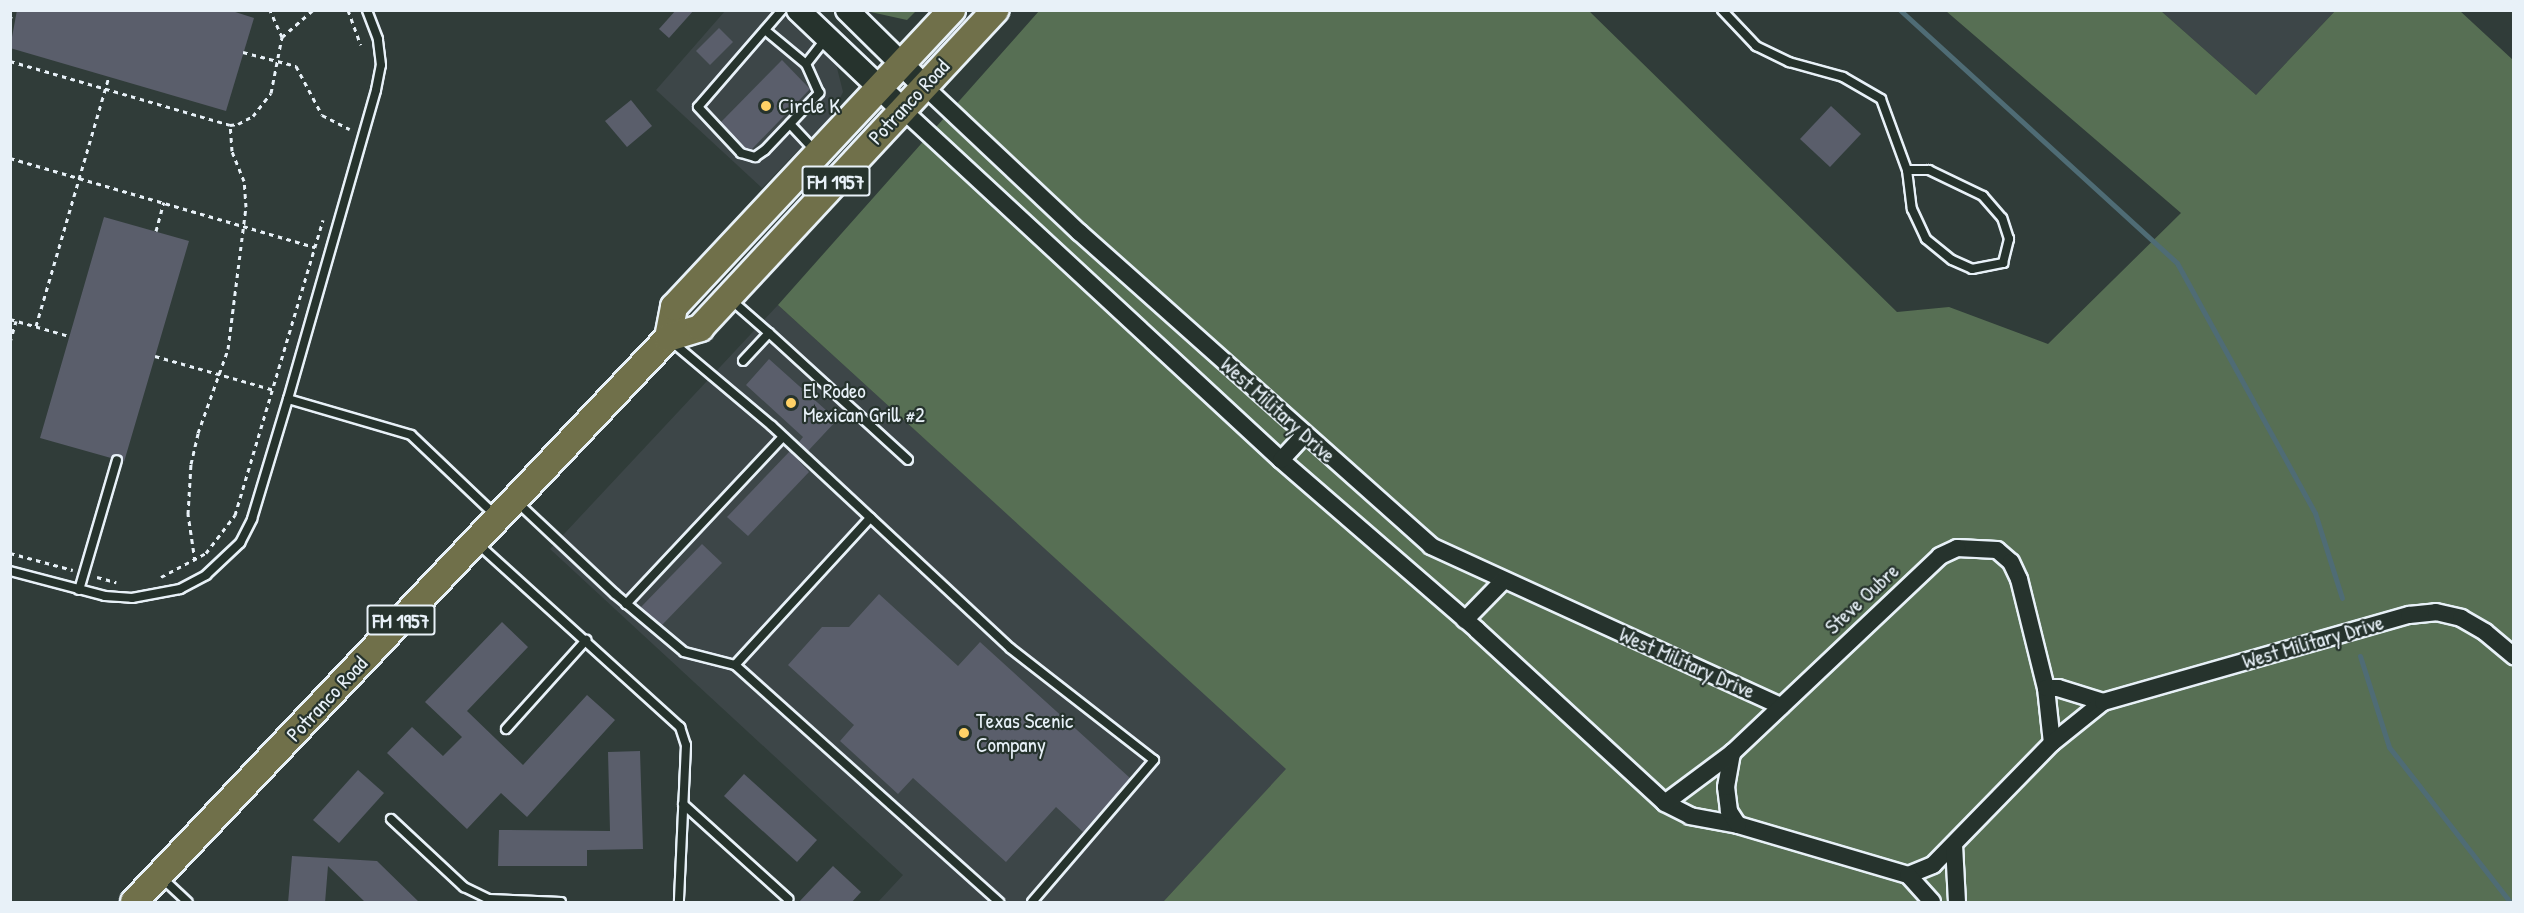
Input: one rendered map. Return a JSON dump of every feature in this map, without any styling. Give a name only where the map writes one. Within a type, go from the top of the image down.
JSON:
[{"type":"main road","name":"West Military Drive","points":[[798,10],[903,110]]},
{"type":"main road","name":"West Military Drive","points":[[847,10],[925,87]]},
{"type":"main road","name":"Potranco Road","points":[[668,338],[674,307],[952,10]]},
{"type":"main road","name":"Potranco Road","points":[[134,903],[668,338],[700,328],[996,10]]},
{"type":"street","name":"West Military Drive","points":[[925,87],[1079,232],[1431,546],[1503,581],[1781,706]]},
{"type":"street","name":"West Military Drive","points":[[903,110],[1281,460],[1466,620],[1665,803],[1690,816],[1738,825]]},
{"type":"street","points":[[1281,460],[1305,434]]},
{"type":"street","name":"Steve Oubre","points":[[1665,803],[1731,753],[1940,556],[1957,548],[1997,550],[2011,562],[2019,579],[2046,688],[2052,743]]},
{"type":"street","points":[[1466,620],[1503,581]]},
{"type":"street","name":"West Military Drive","points":[[2052,743],[2103,702],[2409,615],[2436,612],[2461,618],[2485,632],[2514,656]]},
{"type":"street","points":[[2046,688],[2058,688],[2103,702]]},
{"type":"street","points":[[1908,875],[1933,865],[2052,743]]},
{"type":"street","points":[[1731,753],[1726,787],[1729,811],[1738,825],[1908,875],[1932,903]]},
{"type":"street","points":[[1954,844],[1957,903]]},
{"type":"lane","points":[[10,571],[105,597],[151,596],[180,589],[206,575],[240,543],[252,519],[288,399],[377,82],[381,64],[378,39],[367,10]]},
{"type":"lane","points":[[765,30],[806,64],[819,93],[755,157],[741,153],[698,107],[782,10]]},
{"type":"lane","points":[[1722,10],[1756,46],[1789,62],[1843,77],[1881,99],[1907,170],[1912,209],[1926,239],[1952,261],[1972,269],[2003,263],[2010,239],[2002,218],[1983,196],[1929,170],[1907,170]]},
{"type":"lane","points":[[806,64],[826,37]]},
{"type":"lane","points":[[790,124],[818,153]]},
{"type":"lane","points":[[729,297],[908,460]]},
{"type":"lane","points":[[743,361],[769,333]]},
{"type":"lane","points":[[668,338],[783,437],[1010,648],[1154,760],[1032,903]]},
{"type":"lane","points":[[288,399],[411,435],[506,508],[684,652],[735,665],[999,903]]},
{"type":"lane","points":[[626,604],[783,437]]},
{"type":"lane","points":[[79,590],[117,460]]},
{"type":"lane","points":[[735,665],[870,518]]},
{"type":"lane","points":[[476,541],[537,600],[586,640],[680,727],[686,745],[679,903]]},
{"type":"lane","points":[[506,729],[586,640]]},
{"type":"lane","points":[[683,804],[788,899]]},
{"type":"lane","points":[[391,819],[464,887],[489,900],[561,903]]},
{"type":"lane","points":[[160,876],[188,903]]},
{"type":"path","points":[[10,20],[13,10]]},
{"type":"path","points":[[10,61],[230,125],[253,116],[262,108],[272,93],[280,62],[282,37],[270,10]]},
{"type":"path","points":[[282,37],[312,10]]},
{"type":"path","points":[[348,10],[361,45]]},
{"type":"path","points":[[243,52],[296,66],[303,74],[322,115],[350,129]]},
{"type":"path","points":[[36,326],[109,77]]},
{"type":"path","points":[[347,140],[352,120]]},
{"type":"path","points":[[195,561],[189,532],[190,472],[198,433],[220,374],[235,313],[242,225],[247,194],[232,151],[230,125]]},
{"type":"path","points":[[10,158],[315,247]]},
{"type":"path","points":[[156,231],[164,202]]},
{"type":"path","points":[[157,579],[195,561],[215,544],[235,515],[325,215]]},
{"type":"path","points":[[10,319],[69,336]]},
{"type":"path","points":[[10,342],[16,321]]},
{"type":"path","points":[[155,356],[274,390],[288,399]]},
{"type":"path","points":[[10,553],[122,583]]},
{"type":"shaded area","points":[[777,10],[836,64],[843,92],[831,116],[762,188],[656,90],[725,11]]},
{"type":"shaded area","points":[[2161,11],[2335,11],[2256,95]]},
{"type":"shaded area","points":[[778,305],[1287,769],[1163,902],[878,902],[903,875],[550,549]]},
{"type":"green space","points":[[1588,10],[1897,312],[1949,307],[2048,344],[2181,213],[1946,11],[2161,11],[2256,95],[2335,11],[2460,11],[2513,60],[2513,902],[1163,902],[1286,769],[778,305],[1039,11]]},
{"type":"green space","points":[[866,11],[916,11],[907,20]]},
{"type":"building","points":[[17,10],[229,10],[254,18],[226,111],[10,48]]},
{"type":"building","points":[[676,10],[694,10],[669,38],[659,29]]},
{"type":"building","points":[[719,28],[733,42],[710,65],[696,51]]},
{"type":"building","points":[[782,60],[810,89],[752,149],[746,148],[721,122]]},
{"type":"building","points":[[631,100],[652,126],[627,147],[605,121]]},
{"type":"building","points":[[1831,106],[1861,134],[1830,167],[1800,139]]},
{"type":"building","points":[[104,217],[189,241],[124,462],[118,454],[111,458],[40,438]]},
{"type":"building","name":"El Rodeo Mexican Grill #2","points":[[769,359],[837,420],[808,451],[799,442],[803,437],[746,385]]},
{"type":"building","points":[[790,451],[809,472],[748,536],[727,517]]},
{"type":"building","points":[[702,544],[722,563],[662,625],[641,607]]},
{"type":"building","name":"Texas Scenic Company","points":[[879,594],[958,666],[980,642],[1130,778],[1083,832],[1056,807],[1006,862],[913,778],[898,794],[840,741],[854,725],[788,665],[822,627],[849,627]]},
{"type":"building","points":[[502,622],[528,647],[467,711],[523,765],[587,695],[615,720],[527,817],[501,793],[467,829],[387,753],[412,727],[443,756],[462,737],[425,702]]},
{"type":"building","points":[[640,751],[643,849],[587,850],[587,866],[498,866],[499,830],[610,831],[608,752]]},
{"type":"building","points":[[358,770],[384,793],[339,843],[313,820]]},
{"type":"building","points":[[744,774],[817,840],[797,862],[724,796]]},
{"type":"building","points":[[292,856],[377,861],[420,903],[366,903],[328,866],[325,903],[288,903]]},
{"type":"building","points":[[833,866],[861,892],[851,903],[798,903]]},
{"type":"waterway","points":[[1900,10],[2177,263],[2315,513],[2342,598]]},
{"type":"waterway","points":[[2360,656],[2389,747],[2510,902]]},
{"type":"place","name":"Circle K","points":[[766,106]]},
{"type":"place","name":"El Rodeo Mexican Grill #2","points":[[791,403]]},
{"type":"place","name":"Texas Scenic Company","points":[[964,733]]}]
